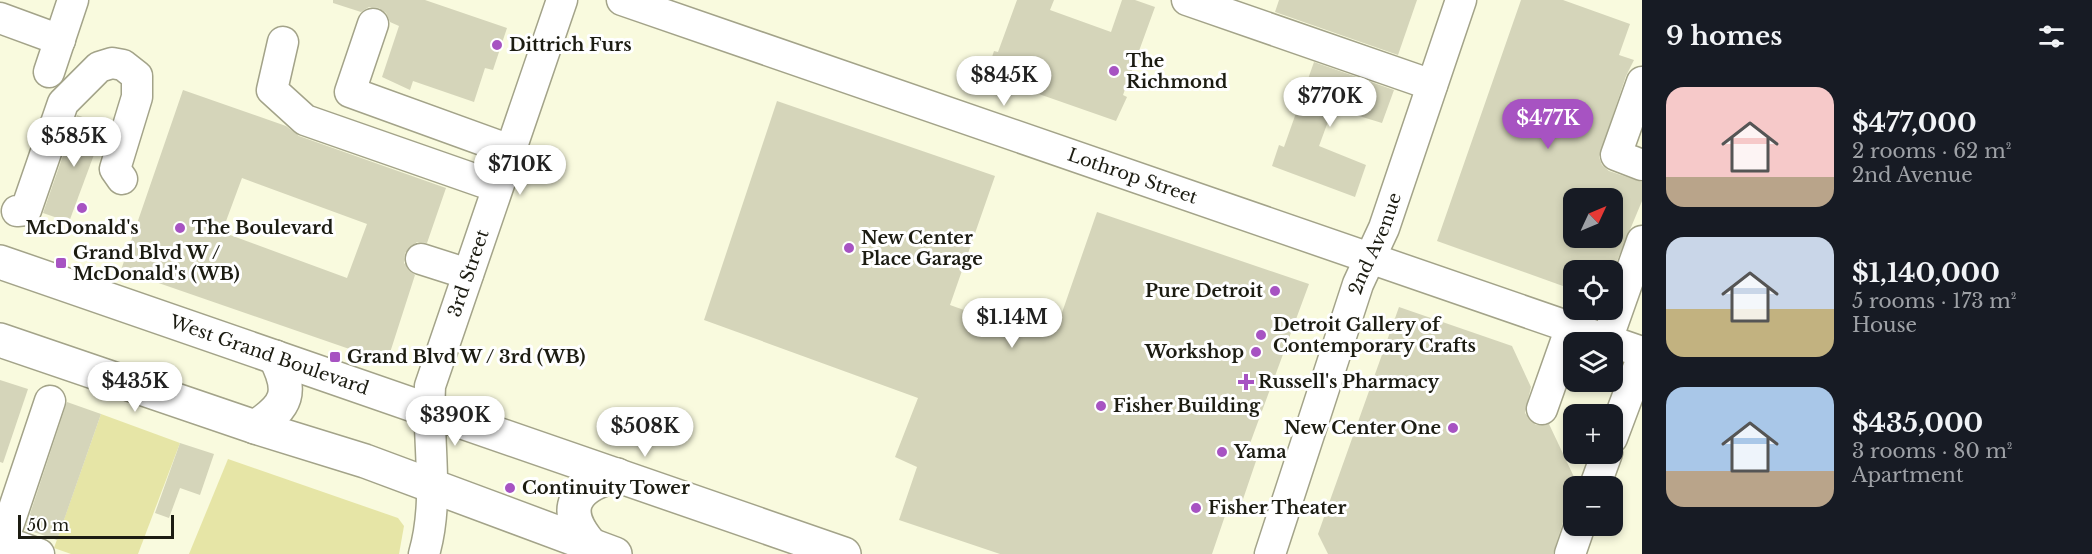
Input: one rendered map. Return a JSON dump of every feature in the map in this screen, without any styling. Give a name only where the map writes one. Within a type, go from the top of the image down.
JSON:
[{"type":"main road","name":"West Grand Boulevard","points":[[0,261],[843,554]]},
{"type":"main road","points":[[0,340],[255,428],[365,461],[603,549]]},
{"type":"main road","points":[[255,428],[273,416],[284,402],[286,389],[283,373],[274,357]]},
{"type":"main road","points":[[603,549],[579,531],[573,510],[576,498],[584,488],[597,480],[617,475]]},
{"type":"street","points":[[49,72],[73,0]]},
{"type":"street","name":"3rd Street","points":[[424,554],[431,521],[433,487],[428,410],[430,386],[561,0]]},
{"type":"street","name":"Lothrop Street","points":[[622,0],[1584,332]]},
{"type":"street","points":[[1187,0],[1431,85]]},
{"type":"street","name":"2nd Avenue","points":[[1270,554],[1358,284],[1384,228],[1461,0]]},
{"type":"street","points":[[0,18],[60,40]]},
{"type":"street","points":[[373,24],[350,92],[510,150]]},
{"type":"street","points":[[283,42],[272,90],[305,120],[386,154],[497,188]]},
{"type":"street","points":[[17,211],[26,210],[63,103],[99,67],[112,63],[123,65],[136,76],[137,97],[115,169],[123,179]]},
{"type":"street","points":[[1642,82],[1616,155],[1642,165]]},
{"type":"street","points":[[1609,332],[1642,241]]},
{"type":"street","points":[[421,259],[468,274]]},
{"type":"street","points":[[1542,409],[1571,327]]},
{"type":"street","name":"Lothrop Street","points":[[1623,346],[1642,352]]},
{"type":"street","points":[[1623,409],[1642,358]]},
{"type":"street","points":[[39,554],[1,541],[50,402]]},
{"type":"street","points":[[1570,554],[1576,536]]},
{"type":"shaded area","points":[[101,414],[180,443],[138,554],[71,554],[54,548]]},
{"type":"shaded area","points":[[228,459],[398,518],[404,526],[399,554],[189,554]]},
{"type":"building","points":[[333,0],[425,0],[507,28],[493,70],[485,68],[474,102],[413,81],[410,90],[382,77],[399,26],[390,22],[386,13],[379,8],[369,7],[361,12],[333,3]]},
{"type":"building","points":[[1017,0],[1054,0],[1050,10],[1111,32],[1122,0],[1135,0],[1155,7],[1123,95],[1127,97],[1116,121],[990,77],[992,71],[988,69],[994,51],[998,52]]},
{"type":"building","points":[[1279,0],[1417,0],[1398,55],[1275,12]]},
{"type":"building","points":[[1521,0],[1563,0],[1630,24],[1619,55],[1634,60],[1626,76],[1599,157],[1602,165],[1609,171],[1642,182],[1642,201],[1623,247],[1623,188],[1563,188],[1563,248],[1622,248],[1617,260],[1563,260],[1563,286],[1437,241]]},
{"type":"building","points":[[1314,62],[1394,90],[1382,123],[1333,108],[1319,146],[1366,165],[1355,197],[1272,166],[1279,145],[1284,147]]},
{"type":"building","name":"The Boulevard","points":[[183,90],[286,126],[299,136],[446,188],[427,243],[417,242],[405,253],[404,263],[415,275],[387,362],[121,270]],"holes":[[[242,178],[367,224],[347,278],[222,232]]]},
{"type":"building","points":[[777,101],[995,176],[950,305],[989,319],[995,303],[1057,327],[1097,212],[1309,284],[1245,457],[1256,461],[1239,511],[1228,507],[1212,554],[1000,554],[899,520],[917,467],[895,457],[918,398],[704,320]]},
{"type":"building","points":[[77,115],[105,125],[69,222],[43,213]]},
{"type":"building","name":"New Center One","points":[[1399,307],[1512,346],[1531,387],[1525,413],[1536,425],[1549,424],[1563,454],[1563,464],[1568,464],[1574,476],[1563,476],[1563,522],[1553,554],[1328,554],[1318,534]]},
{"type":"building","points":[[0,380],[28,389],[3,463],[0,462]]},
{"type":"building","points":[[67,402],[101,414],[57,540],[25,529]]},
{"type":"building","points":[[180,443],[214,454],[200,495],[180,488],[169,518],[155,513]]},
{"type":"place","name":"Dittrich Furs","points":[[497,45]]},
{"type":"place","name":"The Richmond","points":[[1114,71]]},
{"type":"place","name":"McDonald's","points":[[82,208]]},
{"type":"place","name":"The Boulevard","points":[[180,228]]},
{"type":"place","name":"New Center Place Garage","points":[[849,248]]},
{"type":"place","name":"Grand Blvd W / McDonald's (WB)","points":[[61,263]]},
{"type":"place","name":"Pure Detroit","points":[[1275,291]]},
{"type":"place","name":"Detroit Gallery of Contemporary Crafts","points":[[1261,335]]},
{"type":"place","name":"Workshop","points":[[1256,352]]},
{"type":"place","name":"Grand Blvd W / 3rd (WB)","points":[[335,357]]},
{"type":"place","name":"Russell's Pharmacy","points":[[1246,382]]},
{"type":"place","name":"Fisher Building","points":[[1101,406]]},
{"type":"place","name":"New Center One","points":[[1453,428]]},
{"type":"place","name":"Yama","points":[[1222,452]]},
{"type":"place","name":"Continuity Tower","points":[[510,488]]},
{"type":"place","name":"Fisher Theater","points":[[1196,508]]}]
